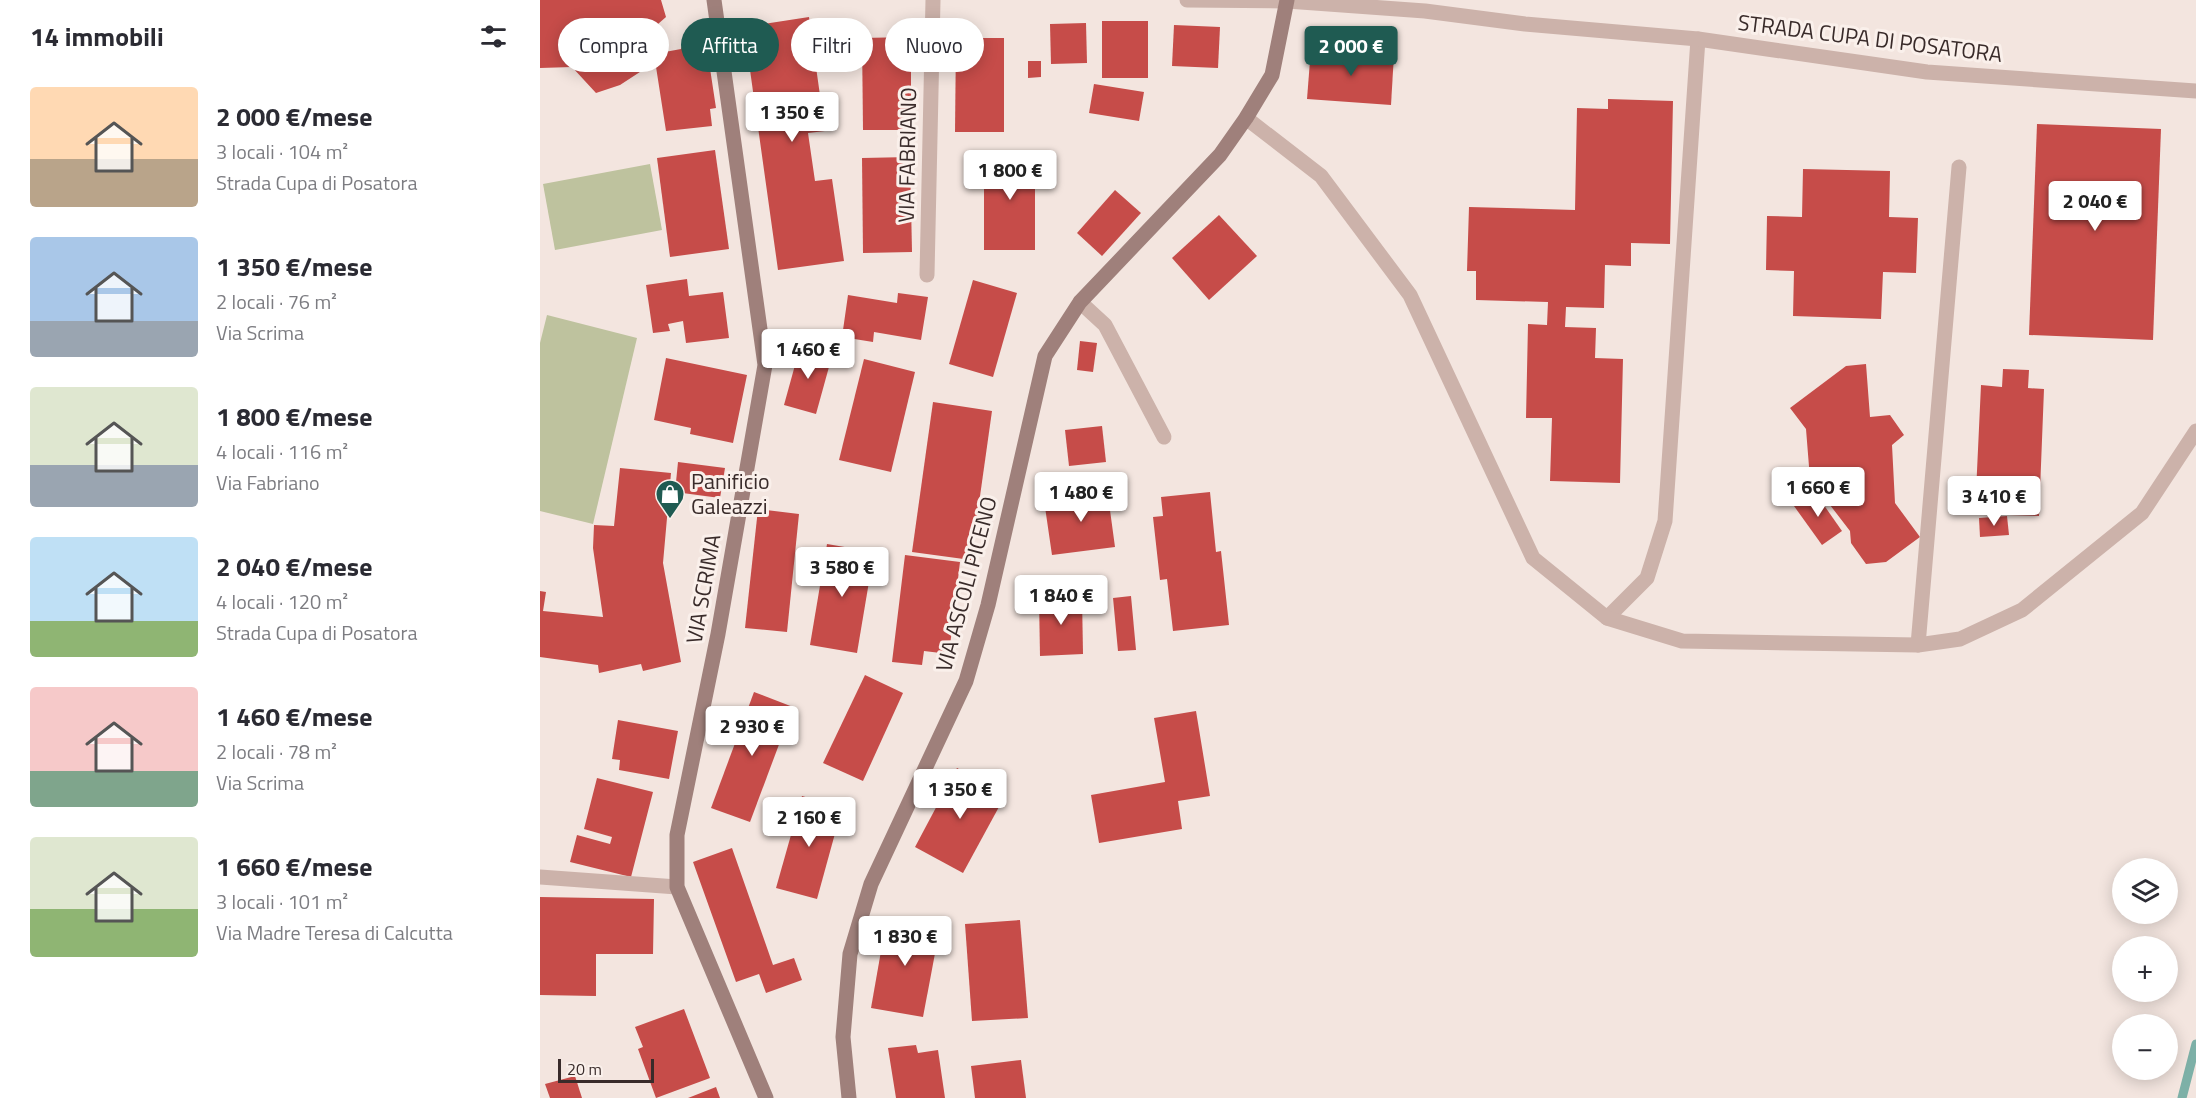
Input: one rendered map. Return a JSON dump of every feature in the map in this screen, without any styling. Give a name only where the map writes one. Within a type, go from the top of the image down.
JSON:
[{"type":"street","name":"VIA SCRIMA","points":[[714,0],[765,365],[720,622],[677,835],[677,887],[766,1098]]},
{"type":"street","name":"VIA FABRIANO","points":[[927,275],[933,0]]},
{"type":"street","name":"STRADA CUPA DI POSATORA","points":[[1187,0],[1287,1],[1425,11],[1525,24],[1698,39],[1927,72],[2196,90]]},
{"type":"street","name":"VIA ASCOLI PICENO","points":[[849,1098],[843,1037],[850,954],[871,884],[966,681],[988,605],[1045,356],[1080,302],[1220,155],[1246,118],[1272,75],[1287,1]]},
{"type":"street","points":[[1607,618],[1647,578],[1665,521],[1698,39]]},
{"type":"street","points":[[1246,118],[1321,176],[1410,295],[1533,558],[1607,618],[1682,641],[1918,645],[1960,639],[2022,610],[2142,513],[2196,431]]},
{"type":"street","points":[[1918,645],[1959,167]]},
{"type":"street","points":[[1080,302],[1105,325],[1164,437]]},
{"type":"street","points":[[540,877],[677,887]]},
{"type":"green space","points":[[650,164],[662,230],[555,250],[543,184]]},
{"type":"green space","points":[[547,315],[637,338],[593,524],[540,511],[540,343]]},
{"type":"building","points":[[540,0],[661,0],[665,18],[558,18],[558,67],[540,68]]},
{"type":"building","points":[[791,20],[791,72],[817,72],[825,131],[808,133],[815,181],[832,179],[844,261],[778,270],[750,72],[779,72],[779,22]]},
{"type":"building","points":[[1102,21],[1148,21],[1148,78],[1102,78]]},
{"type":"building","points":[[1086,23],[1087,63],[1051,64],[1050,24]]},
{"type":"building","points":[[1174,25],[1220,27],[1218,68],[1172,66]]},
{"type":"building","points":[[873,38],[885,38],[885,72],[911,72],[911,130],[863,130],[862,72],[873,72]]},
{"type":"building","points":[[984,38],[1004,38],[1004,132],[955,132],[956,72],[984,72]]},
{"type":"building","points":[[1311,48],[1394,54],[1391,105],[1307,99]]},
{"type":"building","points":[[681,49],[681,72],[711,72],[716,108],[710,109],[712,126],[666,131],[657,72],[669,72],[669,51]]},
{"type":"building","points":[[1028,61],[1041,61],[1041,77],[1028,78]]},
{"type":"building","points":[[577,72],[640,72],[620,85],[596,93]]},
{"type":"building","points":[[1094,84],[1144,92],[1139,121],[1089,113]]},
{"type":"building","points":[[1608,99],[1673,101],[1670,244],[1631,243],[1631,266],[1605,265],[1604,308],[1566,307],[1565,327],[1596,328],[1595,358],[1623,359],[1620,483],[1550,481],[1552,418],[1526,418],[1528,324],[1547,325],[1548,302],[1476,300],[1476,271],[1467,271],[1469,207],[1575,210],[1577,108],[1608,109]]},
{"type":"building","points":[[2037,124],[2161,129],[2153,340],[2029,335]]},
{"type":"building","points":[[715,150],[729,249],[670,257],[657,158]]},
{"type":"building","points":[[1035,152],[1035,250],[984,250],[984,153]]},
{"type":"building","points":[[910,157],[912,252],[863,253],[862,158]]},
{"type":"building","points":[[1803,169],[1890,171],[1889,217],[1918,218],[1916,273],[1883,272],[1881,319],[1793,316],[1794,271],[1766,270],[1767,216],[1802,217]]},
{"type":"building","points":[[1115,190],[1141,213],[1102,256],[1077,233]]},
{"type":"building","points":[[1219,215],[1257,256],[1209,300],[1172,258]]},
{"type":"building","points":[[687,279],[689,296],[723,292],[729,338],[686,343],[683,321],[668,324],[670,331],[653,333],[646,285]]},
{"type":"building","points":[[973,280],[1017,293],[993,377],[949,364]]},
{"type":"building","points":[[898,293],[928,297],[921,340],[874,332],[873,342],[842,337],[848,295],[897,303]]},
{"type":"building","points":[[1080,341],[1097,343],[1093,372],[1077,370]]},
{"type":"building","points":[[800,347],[832,356],[816,414],[784,405]]},
{"type":"building","points":[[666,358],[747,375],[733,443],[690,434],[691,428],[654,420]]},
{"type":"building","points":[[864,359],[915,372],[891,472],[839,460]]},
{"type":"building","points":[[1866,364],[1870,417],[1890,415],[1904,435],[1892,445],[1895,503],[1920,537],[1886,562],[1866,564],[1851,543],[1850,531],[1810,479],[1806,429],[1790,408],[1846,366]]},
{"type":"building","points":[[2003,369],[2029,370],[2028,388],[2044,389],[2039,516],[1975,514],[1981,385],[2002,387]]},
{"type":"building","points":[[933,402],[992,411],[971,560],[912,552]]},
{"type":"building","points":[[1102,426],[1106,462],[1069,466],[1065,430]]},
{"type":"building","points":[[678,462],[725,468],[720,498],[675,492]]},
{"type":"building","points":[[620,468],[671,473],[663,563],[681,662],[643,671],[641,664],[599,673],[598,665],[540,657],[540,591],[546,592],[543,611],[603,617],[593,548],[594,525],[614,526]]},
{"type":"building","points":[[1107,488],[1115,547],[1052,555],[1045,507],[1067,504],[1066,494]]},
{"type":"building","points":[[1814,491],[1842,531],[1822,545],[1794,506]]},
{"type":"building","points":[[1210,492],[1216,552],[1221,551],[1229,625],[1173,631],[1167,579],[1160,580],[1153,517],[1163,516],[1161,497]]},
{"type":"building","points":[[758,509],[799,514],[787,632],[745,628]]},
{"type":"building","points":[[2007,516],[2009,535],[1980,537],[1979,518]]},
{"type":"building","points":[[827,544],[874,552],[857,653],[810,645]]},
{"type":"building","points":[[905,555],[960,562],[949,654],[924,651],[922,665],[892,662]]},
{"type":"building","points":[[1131,596],[1136,650],[1118,651],[1113,598]]},
{"type":"building","points":[[1082,597],[1083,654],[1040,656],[1039,598]]},
{"type":"building","points":[[865,675],[903,693],[863,781],[823,763]]},
{"type":"building","points":[[754,692],[793,707],[750,822],[711,808]]},
{"type":"building","points":[[1196,711],[1210,796],[1178,801],[1182,829],[1099,843],[1091,795],[1165,782],[1154,718]]},
{"type":"building","points":[[618,720],[678,731],[669,779],[619,770],[620,760],[612,759]]},
{"type":"building","points":[[957,768],[1006,794],[963,873],[915,847]]},
{"type":"building","points":[[597,778],[653,792],[631,877],[570,862],[577,835],[610,844],[612,837],[584,829]]},
{"type":"building","points":[[802,796],[842,808],[817,899],[776,888]]},
{"type":"building","points":[[732,848],[773,965],[794,958],[802,980],[766,993],[759,974],[736,982],[693,862]]},
{"type":"building","points":[[540,897],[654,899],[653,954],[596,954],[596,996],[540,995]]},
{"type":"building","points":[[887,917],[940,927],[923,1017],[871,1008]]},
{"type":"building","points":[[1020,920],[1028,1018],[972,1021],[965,924]]},
{"type":"building","points":[[684,1009],[710,1078],[656,1098],[638,1049],[643,1047],[635,1027]]},
{"type":"building","points":[[916,1045],[918,1053],[938,1050],[945,1098],[896,1098],[888,1048]]},
{"type":"building","points":[[1021,1060],[1026,1098],[975,1098],[971,1066]]},
{"type":"building","points":[[575,1076],[582,1098],[550,1098],[545,1084]]},
{"type":"building","points":[[716,1087],[720,1098],[688,1098]]},
{"type":"waterway","points":[[2182,1098],[2196,1044]]},
{"type":"place","name":"Panificio Galeazzi","points":[[670,520]]}]
